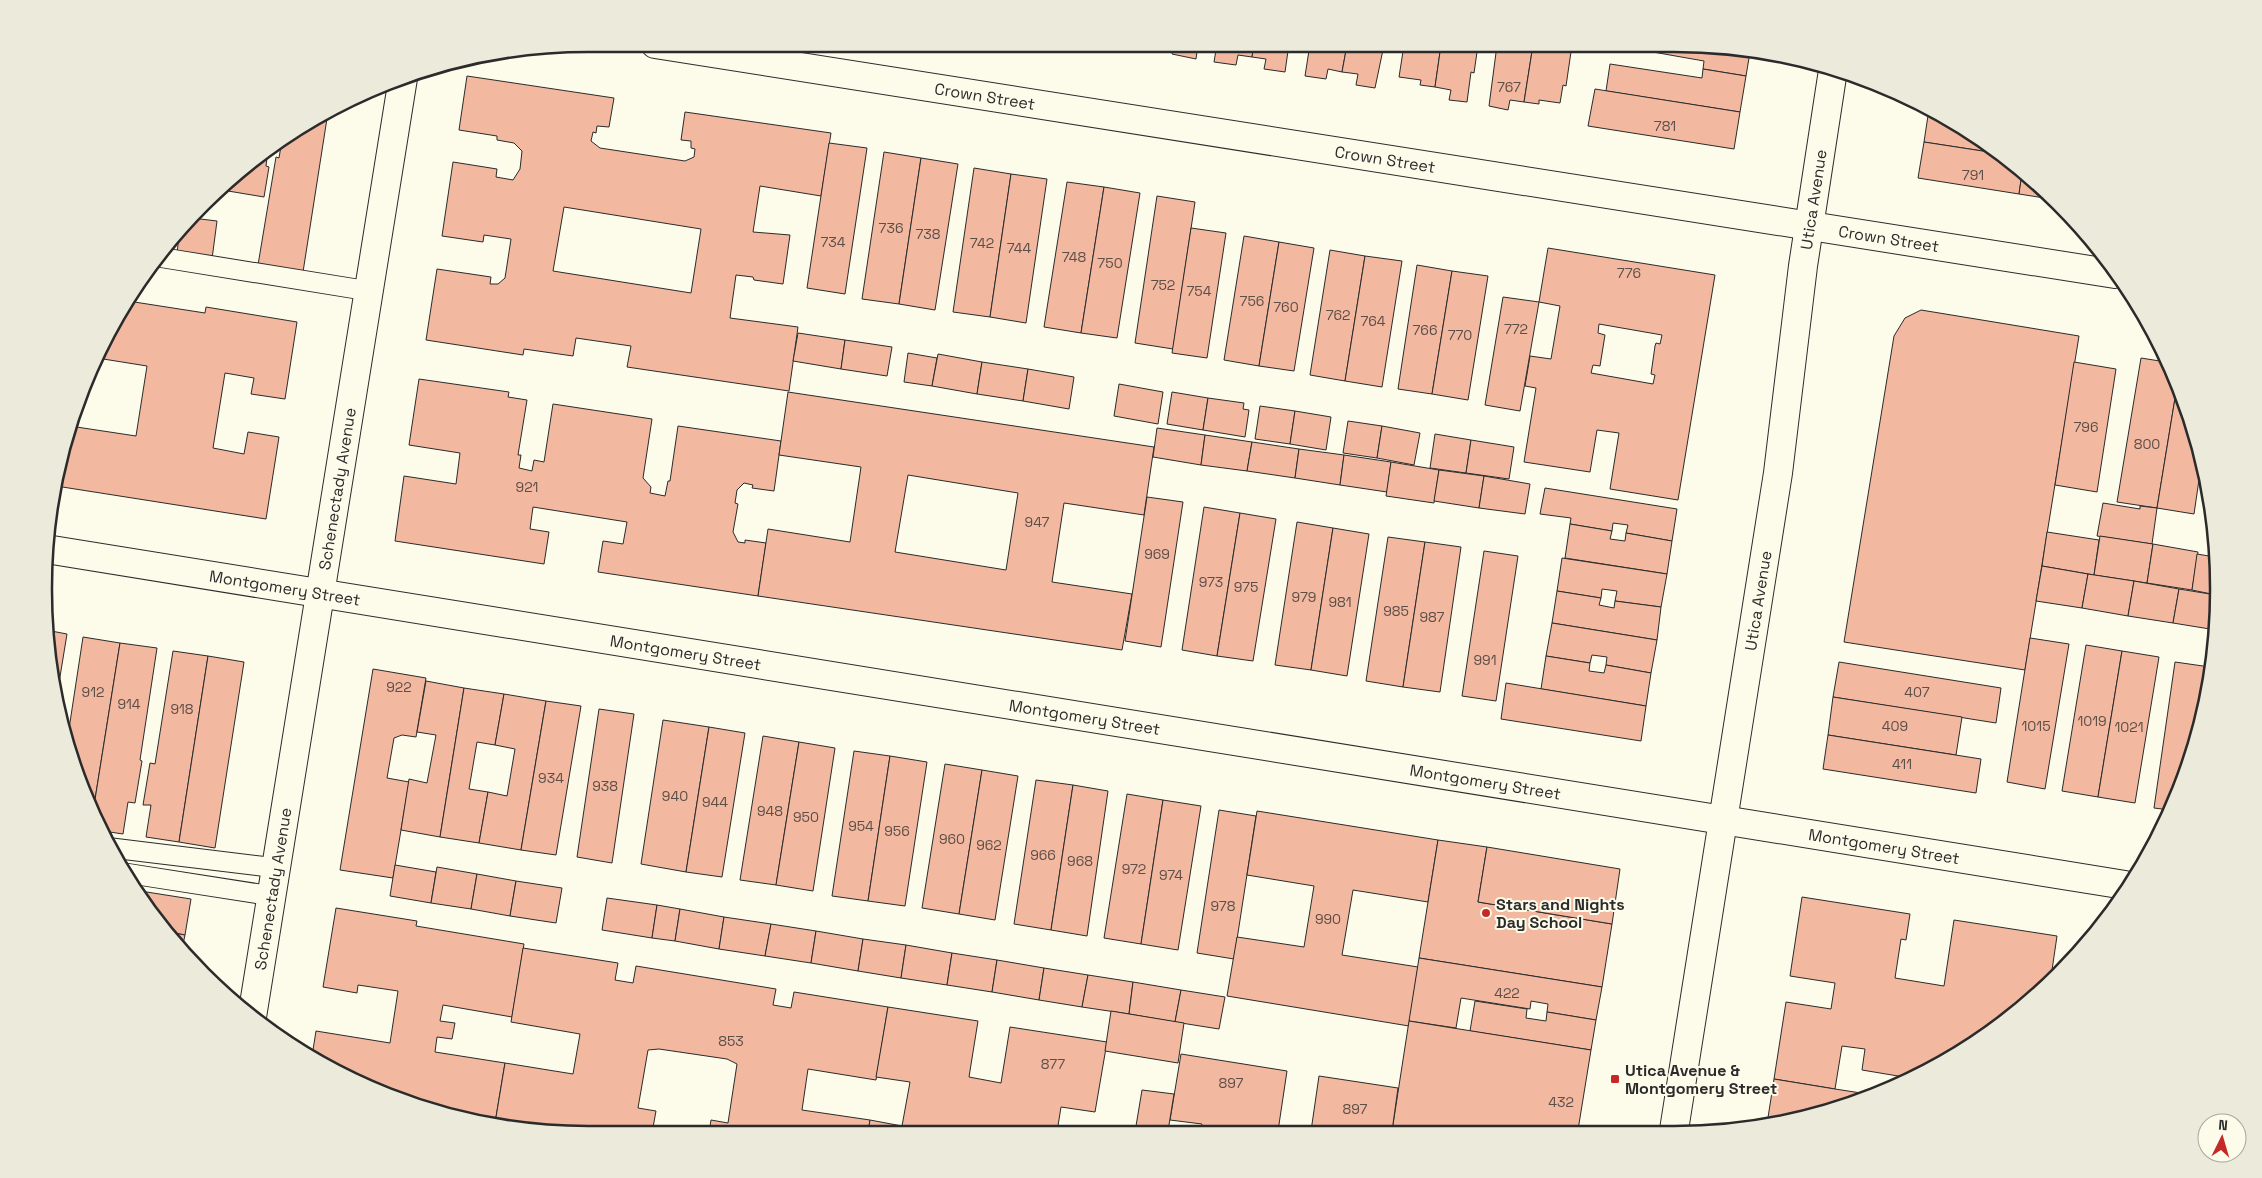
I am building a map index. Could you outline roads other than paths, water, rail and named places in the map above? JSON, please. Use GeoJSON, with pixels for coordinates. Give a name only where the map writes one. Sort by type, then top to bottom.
{"type":"FeatureCollection","features":[{"type":"Feature","properties":{"kind":"street","name":"Crown Street"},"geometry":{"type":"LineString","coordinates":[[706,52],[2106,273]]}},
{"type":"Feature","properties":{"kind":"street","name":"Utica Avenue"},"geometry":{"type":"LineString","coordinates":[[1675,1126],[1778,472],[1809,225],[1832,77]]}},
{"type":"Feature","properties":{"kind":"street","name":"Schenectady Avenue"},"geometry":{"type":"LineString","coordinates":[[254,1008],[402,87]]}},
{"type":"Feature","properties":{"kind":"street","name":"Montgomery Street"},"geometry":{"type":"LineString","coordinates":[[54,550],[1723,818],[1804,834],[2121,884]]}},
{"type":"Feature","properties":{"kind":"lane"},"geometry":{"type":"LineString","coordinates":[[165,259],[369,290]]}},
{"type":"Feature","properties":{"kind":"lane"},"geometry":{"type":"LineString","coordinates":[[120,849],[277,868]]}},
{"type":"Feature","properties":{"kind":"lane"},"geometry":{"type":"LineString","coordinates":[[135,874],[272,896]]}},
{"type":"Feature","properties":{"kind":"place","name":"Stars and Nights Day School"},"geometry":{"type":"Point","coordinates":[1486,913]}},
{"type":"Feature","properties":{"kind":"place","name":"Utica Avenue & Montgomery Street"},"geometry":{"type":"Point","coordinates":[1615,1079]}}]}
